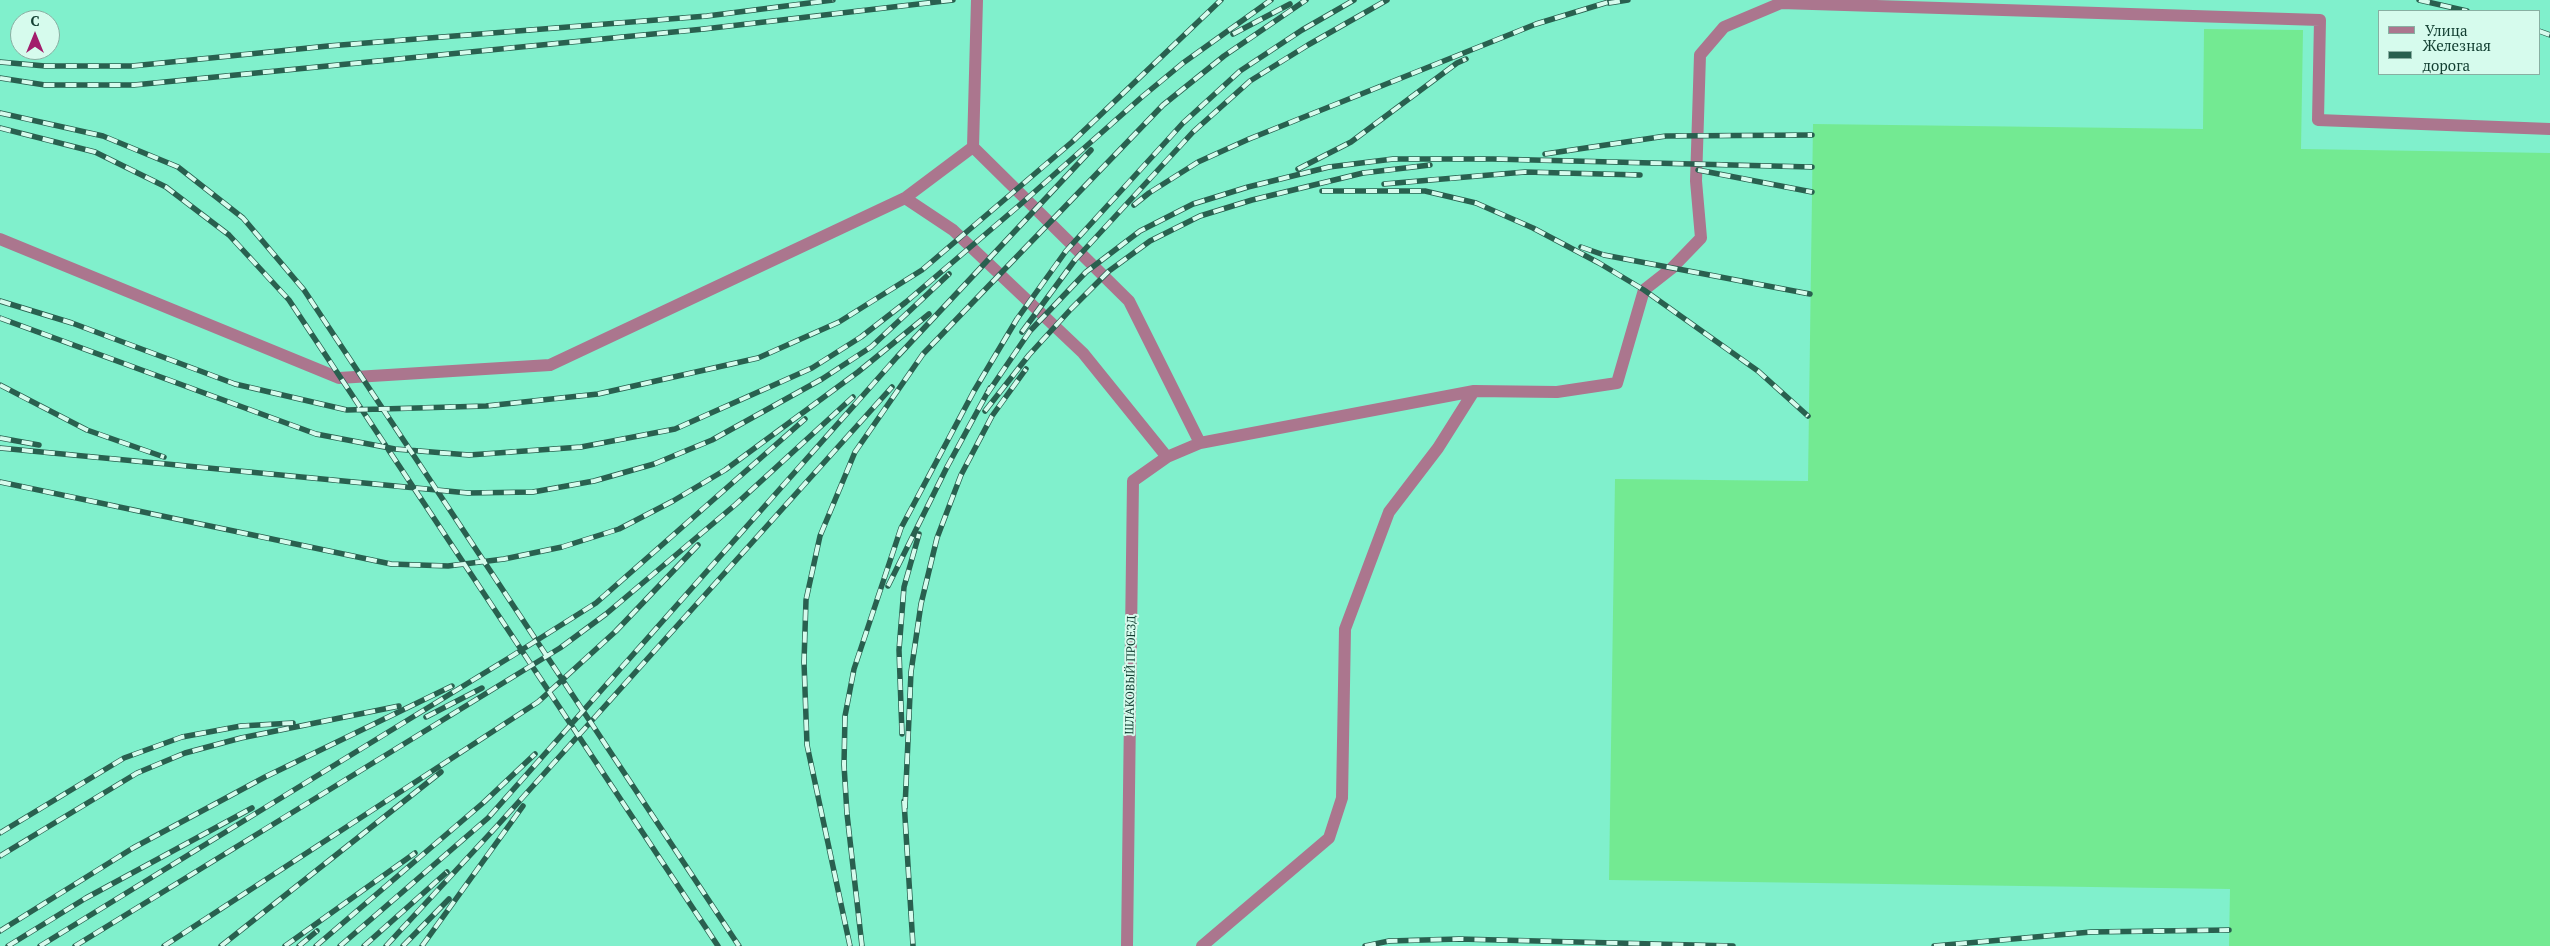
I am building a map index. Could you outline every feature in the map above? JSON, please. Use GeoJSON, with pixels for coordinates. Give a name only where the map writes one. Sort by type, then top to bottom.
{"type":"FeatureCollection","features":[{"type":"Feature","properties":{"kind":"street"},"geometry":{"type":"LineString","coordinates":[[977,0],[973,147],[1128,301],[1200,443]]}},
{"type":"Feature","properties":{"kind":"street","name":"ШЛАКОВЫЙ ПРОЕЗД"},"geometry":{"type":"LineString","coordinates":[[1127,946],[1133,480],[1167,457],[1200,443],[1474,391],[1557,392],[1617,382],[1644,290],[1672,268],[1701,238],[1696,181],[1700,55],[1724,27],[1780,3],[2320,20],[2318,120],[2550,129]]}},
{"type":"Feature","properties":{"kind":"street"},"geometry":{"type":"LineString","coordinates":[[1,243],[339,378],[550,365],[905,198],[973,147]]}},
{"type":"Feature","properties":{"kind":"street"},"geometry":{"type":"LineString","coordinates":[[905,198],[953,230],[1083,353],[1167,457]]}},
{"type":"Feature","properties":{"kind":"street"},"geometry":{"type":"LineString","coordinates":[[1202,946],[1329,838],[1342,798],[1345,629],[1388,512],[1438,448],[1474,391]]}},
{"type":"Feature","properties":{"kind":"shaded area"},"geometry":{"type":"Polygon","coordinates":[[[0,0],[2550,0],[2550,946],[0,946],[0,0]]]}},
{"type":"Feature","properties":{"kind":"building"},"geometry":{"type":"Polygon","coordinates":[[[2204,29],[2303,30],[2301,149],[2550,153],[2550,946],[2229,946],[2230,889],[1609,880],[1615,479],[1808,481],[1813,124],[2203,129],[2204,29]]]}},
{"type":"Feature","properties":{"kind":"railway"},"geometry":{"type":"LineString","coordinates":[[0,62],[45,66],[132,66],[328,46],[707,16],[833,0]]}},
{"type":"Feature","properties":{"kind":"railway"},"geometry":{"type":"LineString","coordinates":[[0,78],[45,85],[134,85],[704,29],[953,0]]}},
{"type":"Feature","properties":{"kind":"railway"},"geometry":{"type":"LineString","coordinates":[[0,301],[72,323],[235,384],[347,410],[486,406],[598,394],[758,358],[839,322],[922,270],[1072,142],[1221,0]]}},
{"type":"Feature","properties":{"kind":"railway"},"geometry":{"type":"LineString","coordinates":[[0,318],[316,434],[395,449],[469,455],[581,447],[675,429],[812,368],[861,337],[906,302],[1183,63],[1271,0]]}},
{"type":"Feature","properties":{"kind":"railway"},"geometry":{"type":"LineString","coordinates":[[850,946],[807,745],[804,662],[806,600],[820,536],[855,452],[923,354],[1163,105],[1224,56],[1306,0]]}},
{"type":"Feature","properties":{"kind":"railway"},"geometry":{"type":"LineString","coordinates":[[862,946],[847,814],[844,765],[845,716],[854,669],[901,528],[974,391],[1017,319],[1066,251],[1183,123],[1240,71],[1302,30],[1354,0]]}},
{"type":"Feature","properties":{"kind":"railway"},"geometry":{"type":"LineString","coordinates":[[1022,332],[1075,260],[1193,132],[1250,81],[1387,0]]}},
{"type":"Feature","properties":{"kind":"railway"},"geometry":{"type":"LineString","coordinates":[[1134,205],[1149,193],[1198,162],[1249,139],[1536,24],[1615,0]]}},
{"type":"Feature","properties":{"kind":"railway"},"geometry":{"type":"LineString","coordinates":[[1609,3],[1628,0]]}},
{"type":"Feature","properties":{"kind":"railway"},"geometry":{"type":"LineString","coordinates":[[2419,0],[2463,10]]}},
{"type":"Feature","properties":{"kind":"railway"},"geometry":{"type":"LineString","coordinates":[[1233,34],[1290,4]]}},
{"type":"Feature","properties":{"kind":"railway"},"geometry":{"type":"LineString","coordinates":[[2540,31],[2550,35]]}},
{"type":"Feature","properties":{"kind":"railway"},"geometry":{"type":"LineString","coordinates":[[1298,169],[1351,142],[1457,63],[1466,59]]}},
{"type":"Feature","properties":{"kind":"railway"},"geometry":{"type":"LineString","coordinates":[[0,113],[103,136],[178,167],[243,218],[304,290],[739,946]]}},
{"type":"Feature","properties":{"kind":"railway"},"geometry":{"type":"LineString","coordinates":[[0,128],[95,152],[166,187],[229,235],[289,300],[718,946]]}},
{"type":"Feature","properties":{"kind":"railway"},"geometry":{"type":"LineString","coordinates":[[1545,154],[1666,136],[1812,135]]}},
{"type":"Feature","properties":{"kind":"railway"},"geometry":{"type":"LineString","coordinates":[[340,946],[488,818],[897,357],[1091,150]]}},
{"type":"Feature","properties":{"kind":"railway"},"geometry":{"type":"LineString","coordinates":[[987,394],[1030,331],[1086,272],[1140,231],[1193,204],[1248,187],[1329,167],[1393,159],[1493,159],[1812,167]]}},
{"type":"Feature","properties":{"kind":"railway"},"geometry":{"type":"LineString","coordinates":[[985,411],[1029,355],[1071,309],[1109,271],[1150,241],[1200,216],[1252,200],[1363,173],[1430,165]]}},
{"type":"Feature","properties":{"kind":"railway"},"geometry":{"type":"LineString","coordinates":[[1698,170],[1812,192]]}},
{"type":"Feature","properties":{"kind":"railway"},"geometry":{"type":"LineString","coordinates":[[1384,184],[1525,172],[1640,175]]}},
{"type":"Feature","properties":{"kind":"railway"},"geometry":{"type":"LineString","coordinates":[[1322,191],[1425,191],[1476,203],[1533,228],[1599,263],[1644,290],[1758,371],[1808,416]]}},
{"type":"Feature","properties":{"kind":"railway"},"geometry":{"type":"LineString","coordinates":[[1581,247],[1604,255],[1810,294]]}},
{"type":"Feature","properties":{"kind":"railway"},"geometry":{"type":"LineString","coordinates":[[0,448],[468,493],[533,492],[594,481],[654,464],[712,440],[822,379],[871,347],[949,274]]}},
{"type":"Feature","properties":{"kind":"railway"},"geometry":{"type":"LineString","coordinates":[[0,482],[391,564],[448,566],[504,559],[562,547],[619,529],[673,501],[725,470],[858,372],[929,314]]}},
{"type":"Feature","properties":{"kind":"railway"},"geometry":{"type":"LineString","coordinates":[[905,808],[911,672],[921,604],[937,538],[961,475],[992,416],[1026,369]]}},
{"type":"Feature","properties":{"kind":"railway"},"geometry":{"type":"LineString","coordinates":[[0,385],[87,430],[164,457]]}},
{"type":"Feature","properties":{"kind":"railway"},"geometry":{"type":"LineString","coordinates":[[386,946],[497,826],[892,387]]}},
{"type":"Feature","properties":{"kind":"railway"},"geometry":{"type":"LineString","coordinates":[[888,586],[947,467],[990,388]]}},
{"type":"Feature","properties":{"kind":"railway"},"geometry":{"type":"LineString","coordinates":[[75,946],[560,648],[606,614],[735,505],[853,397]]}},
{"type":"Feature","properties":{"kind":"railway"},"geometry":{"type":"LineString","coordinates":[[40,946],[596,603],[805,419]]}},
{"type":"Feature","properties":{"kind":"railway"},"geometry":{"type":"LineString","coordinates":[[0,438],[39,445]]}},
{"type":"Feature","properties":{"kind":"railway"},"geometry":{"type":"LineString","coordinates":[[902,734],[899,650],[904,587],[919,534]]}},
{"type":"Feature","properties":{"kind":"railway"},"geometry":{"type":"LineString","coordinates":[[164,946],[538,702],[616,631],[698,545]]}},
{"type":"Feature","properties":{"kind":"railway"},"geometry":{"type":"LineString","coordinates":[[0,931],[133,848],[265,777],[452,686]]}},
{"type":"Feature","properties":{"kind":"railway"},"geometry":{"type":"LineString","coordinates":[[426,717],[482,688]]}},
{"type":"Feature","properties":{"kind":"railway"},"geometry":{"type":"LineString","coordinates":[[0,856],[137,773],[185,753],[241,738],[399,706]]}},
{"type":"Feature","properties":{"kind":"railway"},"geometry":{"type":"LineString","coordinates":[[0,833],[124,758],[182,737],[241,726],[293,723]]}},
{"type":"Feature","properties":{"kind":"railway"},"geometry":{"type":"LineString","coordinates":[[316,946],[483,803],[535,754]]}},
{"type":"Feature","properties":{"kind":"railway"},"geometry":{"type":"LineString","coordinates":[[221,946],[441,772]]}},
{"type":"Feature","properties":{"kind":"railway"},"geometry":{"type":"LineString","coordinates":[[904,801],[913,946]]}},
{"type":"Feature","properties":{"kind":"railway"},"geometry":{"type":"LineString","coordinates":[[422,946],[523,806]]}},
{"type":"Feature","properties":{"kind":"railway"},"geometry":{"type":"LineString","coordinates":[[8,946],[86,898],[252,808]]}},
{"type":"Feature","properties":{"kind":"railway"},"geometry":{"type":"LineString","coordinates":[[285,946],[415,853]]}},
{"type":"Feature","properties":{"kind":"railway"},"geometry":{"type":"LineString","coordinates":[[364,946],[447,872]]}},
{"type":"Feature","properties":{"kind":"railway"},"geometry":{"type":"LineString","coordinates":[[403,946],[449,899]]}},
{"type":"Feature","properties":{"kind":"railway"},"geometry":{"type":"LineString","coordinates":[[1934,946],[2091,932],[2229,930]]}},
{"type":"Feature","properties":{"kind":"railway"},"geometry":{"type":"LineString","coordinates":[[299,946],[317,931]]}},
{"type":"Feature","properties":{"kind":"railway"},"geometry":{"type":"LineString","coordinates":[[1365,946],[1389,941],[1459,939],[1733,946]]}}]}
